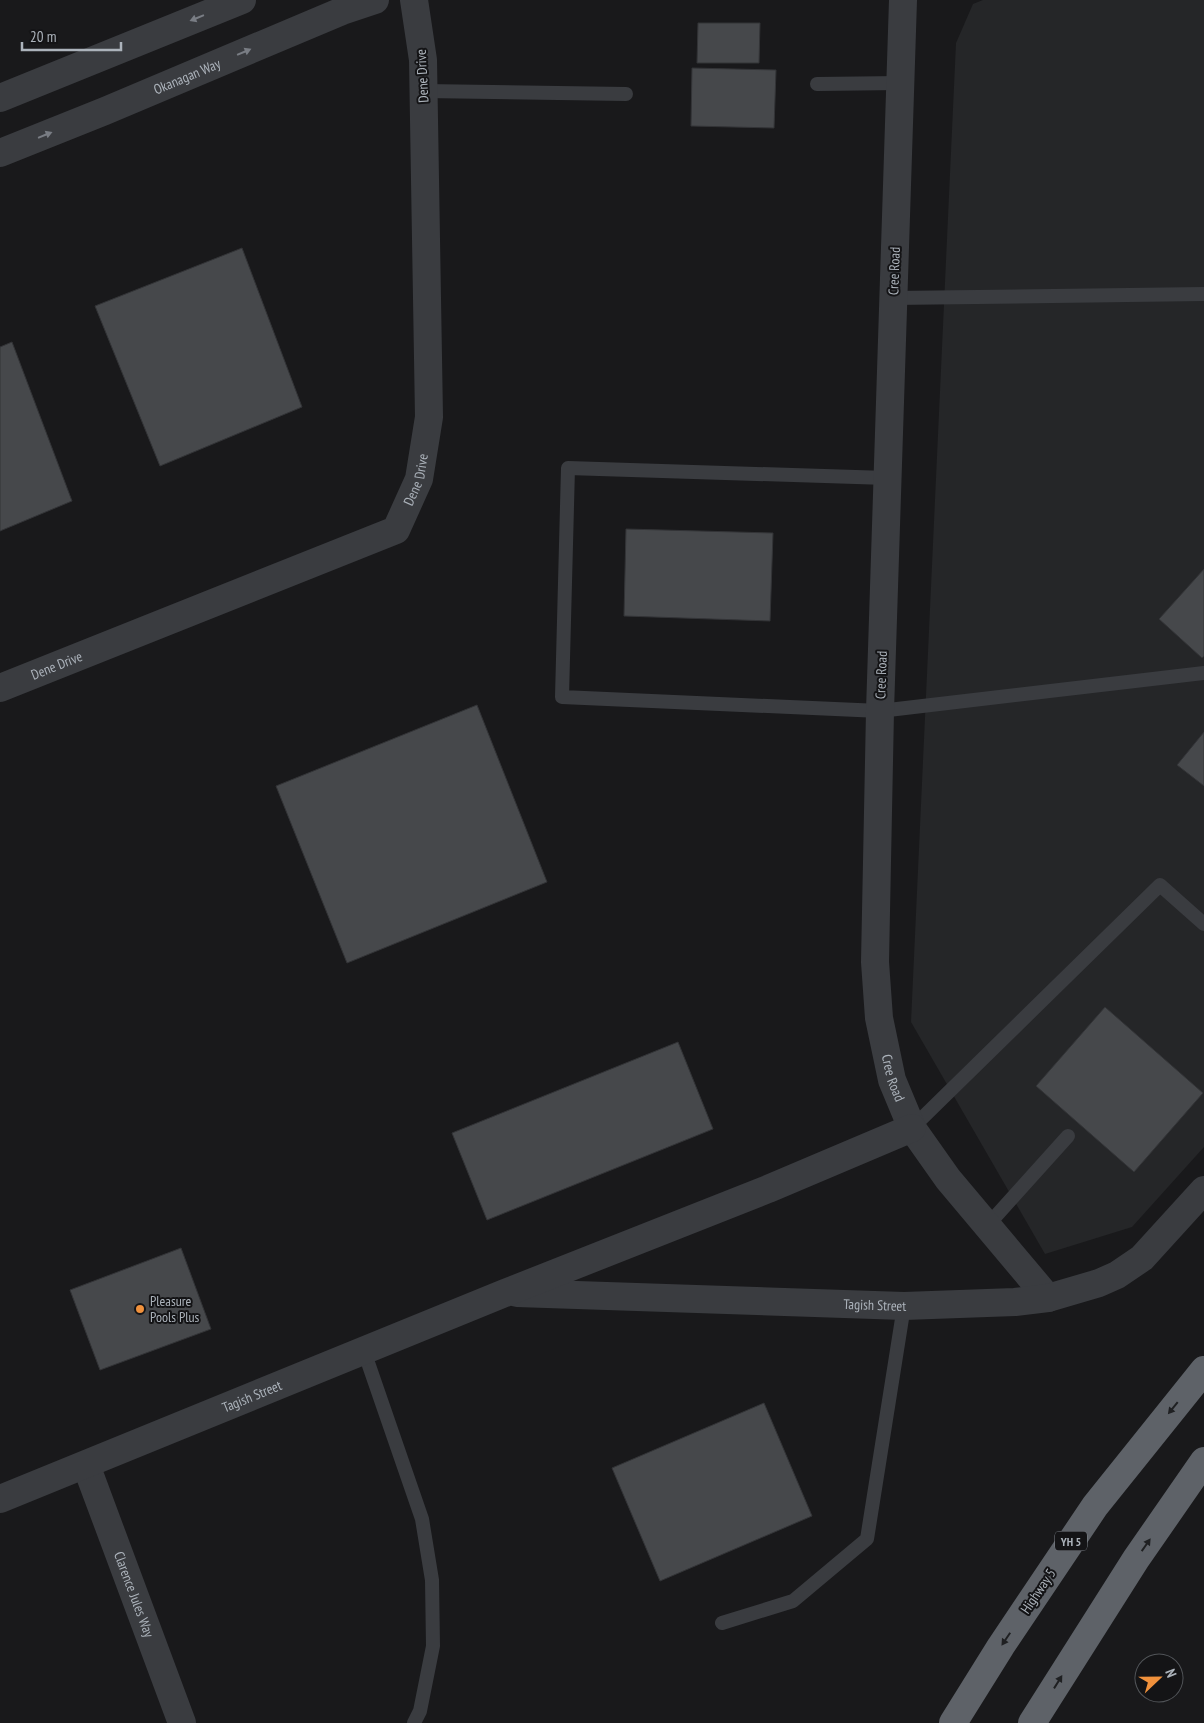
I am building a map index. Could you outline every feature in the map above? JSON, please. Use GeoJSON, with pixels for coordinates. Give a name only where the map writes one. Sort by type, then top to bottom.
{"type":"FeatureCollection","features":[{"type":"Feature","properties":{"kind":"highway","name":"Highway 5"},"geometry":{"type":"LineString","coordinates":[[953,1723],[1001,1646],[1095,1506],[1204,1370]]}},
{"type":"Feature","properties":{"kind":"highway"},"geometry":{"type":"LineString","coordinates":[[1032,1723],[1136,1559],[1204,1461]]}},
{"type":"Feature","properties":{"kind":"street"},"geometry":{"type":"LineString","coordinates":[[0,98],[242,0]]}},
{"type":"Feature","properties":{"kind":"street","name":"Okanagan Way"},"geometry":{"type":"LineString","coordinates":[[0,153],[342,11],[375,0]]}},
{"type":"Feature","properties":{"kind":"street","name":"Dene Drive"},"geometry":{"type":"LineString","coordinates":[[0,688],[396,530],[419,479],[428,417],[423,60],[414,0]]}},
{"type":"Feature","properties":{"kind":"street","name":"Cree Road"},"geometry":{"type":"LineString","coordinates":[[902,0],[880,711],[875,962],[879,1018],[892,1080],[912,1128],[948,1179],[1048,1298]]}},
{"type":"Feature","properties":{"kind":"street","name":"Tagish Street"},"geometry":{"type":"LineString","coordinates":[[0,1499],[505,1293],[768,1189],[912,1128]]}},
{"type":"Feature","properties":{"kind":"street","name":"Tagish Street"},"geometry":{"type":"LineString","coordinates":[[505,1293],[904,1306],[1015,1302],[1048,1298],[1099,1283],[1117,1275],[1142,1258],[1204,1190]]}},
{"type":"Feature","properties":{"kind":"street","name":"Clarence Jules Way"},"geometry":{"type":"LineString","coordinates":[[86,1465],[182,1723]]}},
{"type":"Feature","properties":{"kind":"lane"},"geometry":{"type":"LineString","coordinates":[[818,84],[900,83]]}},
{"type":"Feature","properties":{"kind":"lane"},"geometry":{"type":"LineString","coordinates":[[424,91],[626,94]]}},
{"type":"Feature","properties":{"kind":"lane"},"geometry":{"type":"LineString","coordinates":[[893,298],[1204,294]]}},
{"type":"Feature","properties":{"kind":"lane"},"geometry":{"type":"LineString","coordinates":[[888,478],[568,468],[562,697],[880,711],[1204,673]]}},
{"type":"Feature","properties":{"kind":"lane"},"geometry":{"type":"LineString","coordinates":[[912,1128],[1160,885],[1204,924]]}},
{"type":"Feature","properties":{"kind":"lane"},"geometry":{"type":"LineString","coordinates":[[987,1226],[1068,1136]]}},
{"type":"Feature","properties":{"kind":"lane"},"geometry":{"type":"LineString","coordinates":[[722,1623],[794,1601],[867,1539],[904,1306]]}},
{"type":"Feature","properties":{"kind":"lane"},"geometry":{"type":"LineString","coordinates":[[364,1351],[422,1518],[432,1580],[433,1646],[420,1711],[414,1723]]}},
{"type":"Feature","properties":{"kind":"shaded area"},"geometry":{"type":"Polygon","coordinates":[[[983,0],[1204,0],[1204,1147],[1132,1227],[1045,1254],[911,1022],[956,43],[973,4],[983,0]]]}},
{"type":"Feature","properties":{"kind":"building"},"geometry":{"type":"Polygon","coordinates":[[[698,23],[760,23],[759,63],[697,63],[698,23]]]}},
{"type":"Feature","properties":{"kind":"building"},"geometry":{"type":"Polygon","coordinates":[[[692,68],[776,70],[774,128],[691,126],[692,68]]]}},
{"type":"Feature","properties":{"kind":"building"},"geometry":{"type":"Polygon","coordinates":[[[242,248],[302,407],[160,466],[95,306],[242,248]]]}},
{"type":"Feature","properties":{"kind":"building"},"geometry":{"type":"Polygon","coordinates":[[[12,342],[72,501],[0,531],[0,347],[12,342]]]}},
{"type":"Feature","properties":{"kind":"building"},"geometry":{"type":"Polygon","coordinates":[[[626,529],[773,533],[770,621],[624,616],[626,529]]]}},
{"type":"Feature","properties":{"kind":"building"},"geometry":{"type":"Polygon","coordinates":[[[1204,569],[1204,656],[1202,658],[1159,619],[1204,569]]]}},
{"type":"Feature","properties":{"kind":"building"},"geometry":{"type":"Polygon","coordinates":[[[477,705],[547,882],[347,963],[276,786],[477,705]]]}},
{"type":"Feature","properties":{"kind":"building"},"geometry":{"type":"Polygon","coordinates":[[[1204,732],[1204,786],[1177,765],[1204,732]]]}},
{"type":"Feature","properties":{"kind":"building"},"geometry":{"type":"Polygon","coordinates":[[[1105,1007],[1203,1093],[1134,1172],[1036,1086],[1105,1007]]]}},
{"type":"Feature","properties":{"kind":"building"},"geometry":{"type":"Polygon","coordinates":[[[678,1042],[713,1129],[487,1220],[452,1133],[678,1042]]]}},
{"type":"Feature","properties":{"kind":"building","name":"Pleasure Pools Plus"},"geometry":{"type":"Polygon","coordinates":[[[181,1248],[211,1329],[100,1370],[70,1290],[181,1248]]]}},
{"type":"Feature","properties":{"kind":"building"},"geometry":{"type":"Polygon","coordinates":[[[764,1403],[812,1516],[660,1581],[612,1468],[764,1403]]]}},
{"type":"Feature","properties":{"kind":"place","name":"Pleasure Pools Plus"},"geometry":{"type":"Point","coordinates":[140,1309]}}]}
